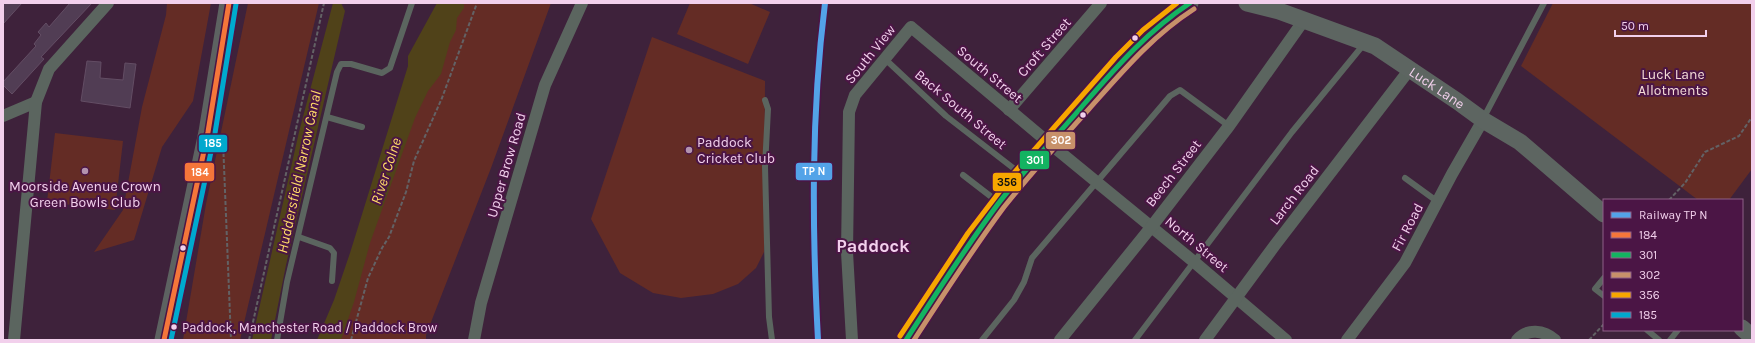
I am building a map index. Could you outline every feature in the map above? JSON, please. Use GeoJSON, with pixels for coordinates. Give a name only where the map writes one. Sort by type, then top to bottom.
{"type":"FeatureCollection","features":[{"type":"Feature","properties":{"kind":"main road"},"geometry":{"type":"LineString","coordinates":[[164,340],[208,132],[229,3]]}},
{"type":"Feature","properties":{"kind":"street"},"geometry":{"type":"LineString","coordinates":[[14,340],[36,102],[49,69],[108,3]]}},
{"type":"Feature","properties":{"kind":"street","name":"Upper Brow Road"},"geometry":{"type":"LineString","coordinates":[[474,340],[481,303],[545,85],[582,3]]}},
{"type":"Feature","properties":{"kind":"street","name":"Croft Street"},"geometry":{"type":"LineString","coordinates":[[1009,110],[1101,3]]}},
{"type":"Feature","properties":{"kind":"street"},"geometry":{"type":"LineString","coordinates":[[1166,20],[1168,3]]}},
{"type":"Feature","properties":{"kind":"street"},"geometry":{"type":"LineString","coordinates":[[1184,3],[1190,3]]}},
{"type":"Feature","properties":{"kind":"street"},"geometry":{"type":"LineString","coordinates":[[906,340],[968,245],[999,203],[1049,143],[1121,62],[1166,20],[1190,3]]}},
{"type":"Feature","properties":{"kind":"street","name":"Luck Lane"},"geometry":{"type":"LineString","coordinates":[[1247,3],[1281,7],[1304,20],[1375,46],[1483,120],[1520,142],[1603,213]]}},
{"type":"Feature","properties":{"kind":"street","name":"Beech Street"},"geometry":{"type":"LineString","coordinates":[[1060,340],[1152,226],[1229,126],[1304,20]]}},
{"type":"Feature","properties":{"kind":"street","name":"South Street"},"geometry":{"type":"LineString","coordinates":[[911,27],[1049,143]]}},
{"type":"Feature","properties":{"kind":"street","name":"South View"},"geometry":{"type":"LineString","coordinates":[[852,340],[847,252],[849,112],[855,95],[911,27]]}},
{"type":"Feature","properties":{"kind":"street","name":"Larch Road"},"geometry":{"type":"LineString","coordinates":[[1205,340],[1236,297],[1410,69]]}},
{"type":"Feature","properties":{"kind":"street"},"geometry":{"type":"LineString","coordinates":[[3,116],[36,102]]}},
{"type":"Feature","properties":{"kind":"street","name":"Fir Road"},"geometry":{"type":"LineString","coordinates":[[1347,340],[1405,264],[1483,120]]}},
{"type":"Feature","properties":{"kind":"street","name":"North Street"},"geometry":{"type":"LineString","coordinates":[[1049,143],[1152,226],[1286,340]]}},
{"type":"Feature","properties":{"kind":"street"},"geometry":{"type":"LineString","coordinates":[[1743,329],[1752,337]]}},
{"type":"Feature","properties":{"kind":"street"},"geometry":{"type":"LineString","coordinates":[[1516,340],[1521,335],[1536,330],[1551,336],[1555,340]]}},
{"type":"Feature","properties":{"kind":"lane"},"geometry":{"type":"LineString","coordinates":[[277,340],[287,282],[299,237],[337,72],[342,64],[351,64],[382,73],[390,68],[412,3]]}},
{"type":"Feature","properties":{"kind":"lane"},"geometry":{"type":"LineString","coordinates":[[1483,120],[1544,3]]}},
{"type":"Feature","properties":{"kind":"lane"},"geometry":{"type":"LineString","coordinates":[[1134,340],[1292,132],[1365,43]]}},
{"type":"Feature","properties":{"kind":"lane","name":"Back South Street"},"geometry":{"type":"LineString","coordinates":[[885,59],[946,116],[1023,175]]}},
{"type":"Feature","properties":{"kind":"lane"},"geometry":{"type":"LineString","coordinates":[[982,340],[1014,300],[1024,282],[1032,258],[1170,96],[1180,90],[1229,126]]}},
{"type":"Feature","properties":{"kind":"lane"},"geometry":{"type":"LineString","coordinates":[[765,100],[768,109],[765,167],[769,316],[772,340]]}},
{"type":"Feature","properties":{"kind":"lane"},"geometry":{"type":"LineString","coordinates":[[327,117],[362,127]]}},
{"type":"Feature","properties":{"kind":"lane"},"geometry":{"type":"LineString","coordinates":[[963,175],[999,203]]}},
{"type":"Feature","properties":{"kind":"lane"},"geometry":{"type":"LineString","coordinates":[[1405,178],[1438,202]]}},
{"type":"Feature","properties":{"kind":"lane"},"geometry":{"type":"LineString","coordinates":[[299,237],[330,248],[334,253],[332,282]]}},
{"type":"Feature","properties":{"kind":"lane"},"geometry":{"type":"LineString","coordinates":[[1603,279],[1596,289],[1603,295]]}},
{"type":"Feature","properties":{"kind":"lane"},"geometry":{"type":"LineString","coordinates":[[1648,331],[1659,340]]}},
{"type":"Feature","properties":{"kind":"lane"},"geometry":{"type":"LineString","coordinates":[[1670,340],[1677,331]]}},
{"type":"Feature","properties":{"kind":"path"},"geometry":{"type":"LineString","coordinates":[[249,340],[324,3]]}},
{"type":"Feature","properties":{"kind":"path"},"geometry":{"type":"LineString","coordinates":[[351,340],[368,278],[382,248],[389,237],[406,192],[414,161],[442,98],[477,3]]}},
{"type":"Feature","properties":{"kind":"path"},"geometry":{"type":"LineString","coordinates":[[1670,199],[1684,183],[1705,152],[1739,136],[1752,117]]}},
{"type":"Feature","properties":{"kind":"path"},"geometry":{"type":"LineString","coordinates":[[208,132],[222,134],[231,340]]}},
{"type":"Feature","properties":{"kind":"path"},"geometry":{"type":"LineString","coordinates":[[1589,340],[1603,325]]}},
{"type":"Feature","properties":{"kind":"green space"},"geometry":{"type":"Polygon","coordinates":[[[167,3],[211,3],[193,101],[162,147],[134,240],[94,252],[123,210],[142,107],[166,15],[167,3]]]}},
{"type":"Feature","properties":{"kind":"green space"},"geometry":{"type":"Polygon","coordinates":[[[248,3],[319,3],[240,340],[183,340],[206,204],[248,3]]]}},
{"type":"Feature","properties":{"kind":"green space"},"geometry":{"type":"Polygon","coordinates":[[[446,3],[551,3],[491,168],[426,335],[426,340],[331,340],[446,3]]]}},
{"type":"Feature","properties":{"kind":"green space"},"geometry":{"type":"Polygon","coordinates":[[[690,3],[749,3],[770,12],[748,64],[677,34],[690,3]]]}},
{"type":"Feature","properties":{"kind":"green space","name":"Luck Lane Allotments"},"geometry":{"type":"Polygon","coordinates":[[[1553,3],[1752,3],[1752,169],[1730,199],[1697,199],[1521,66],[1553,3]]]}},
{"type":"Feature","properties":{"kind":"green space","name":"Paddock Cricket Club"},"geometry":{"type":"Polygon","coordinates":[[[652,37],[765,81],[764,252],[756,268],[738,284],[713,294],[681,298],[653,293],[620,273],[591,219],[652,37]]]}},
{"type":"Feature","properties":{"kind":"green space","name":"Moorside Avenue Crown Green Bowls Club"},"geometry":{"type":"Polygon","coordinates":[[[55,133],[123,141],[115,210],[47,202],[55,133]]]}},
{"type":"Feature","properties":{"kind":"water","name":"Huddersfield Narrow Canal"},"geometry":{"type":"Polygon","coordinates":[[[333,3],[341,3],[345,11],[286,265],[271,340],[252,340],[299,132],[333,3]]]}},
{"type":"Feature","properties":{"kind":"water","name":"River Colne"},"geometry":{"type":"Polygon","coordinates":[[[437,3],[464,3],[464,8],[457,18],[456,30],[450,42],[441,74],[428,91],[415,118],[370,243],[354,302],[341,340],[317,340],[334,300],[350,253],[408,66],[408,56],[437,3]]]}},
{"type":"Feature","properties":{"kind":"building"},"geometry":{"type":"Polygon","coordinates":[[[3,3],[22,3],[3,24],[3,3]]]}},
{"type":"Feature","properties":{"kind":"building"},"geometry":{"type":"Polygon","coordinates":[[[70,3],[92,3],[41,57],[44,59],[12,94],[3,85],[3,82],[36,46],[34,44],[41,35],[38,32],[46,23],[49,27],[70,3]]]}},
{"type":"Feature","properties":{"kind":"building"},"geometry":{"type":"Polygon","coordinates":[[[87,61],[101,62],[100,78],[123,80],[125,63],[136,64],[130,108],[81,101],[87,61]]]}},
{"type":"Feature","properties":{"kind":"transit line","name":"184"},"geometry":{"type":"LineString","coordinates":[[164,340],[208,132],[229,3]]}},
{"type":"Feature","properties":{"kind":"transit line"},"geometry":{"type":"LineString","coordinates":[[818,340],[814,171],[817,87],[825,3]]}},
{"type":"Feature","properties":{"kind":"transit line","name":"356"},"geometry":{"type":"LineString","coordinates":[[900,336],[968,233],[1013,174],[1116,57],[1143,30],[1177,3]]}},
{"type":"Feature","properties":{"kind":"transit line","name":"301"},"geometry":{"type":"LineString","coordinates":[[906,340],[974,237],[1019,178],[1134,49],[1161,25],[1190,3]]}},
{"type":"Feature","properties":{"kind":"transit line","name":"185"},"geometry":{"type":"LineString","coordinates":[[171,340],[215,133],[236,4]]}},
{"type":"Feature","properties":{"kind":"transit line","name":"302"},"geometry":{"type":"LineString","coordinates":[[914,340],[947,289],[1004,207],[1056,145],[1138,55],[1165,31],[1194,9]]}},
{"type":"Feature","properties":{"kind":"place","name":"Paddock Cricket Club"},"geometry":{"type":"Point","coordinates":[689,150]}},
{"type":"Feature","properties":{"kind":"place","name":"Moorside Avenue Crown Green Bowls Club"},"geometry":{"type":"Point","coordinates":[85,171]}},
{"type":"Feature","properties":{"kind":"place","name":"Paddock, Manchester Road / Paddock Brow"},"geometry":{"type":"Point","coordinates":[174,327]}},
{"type":"Feature","properties":{"kind":"district","name":"Paddock"},"geometry":{"type":"Point","coordinates":[873,246]}}]}
